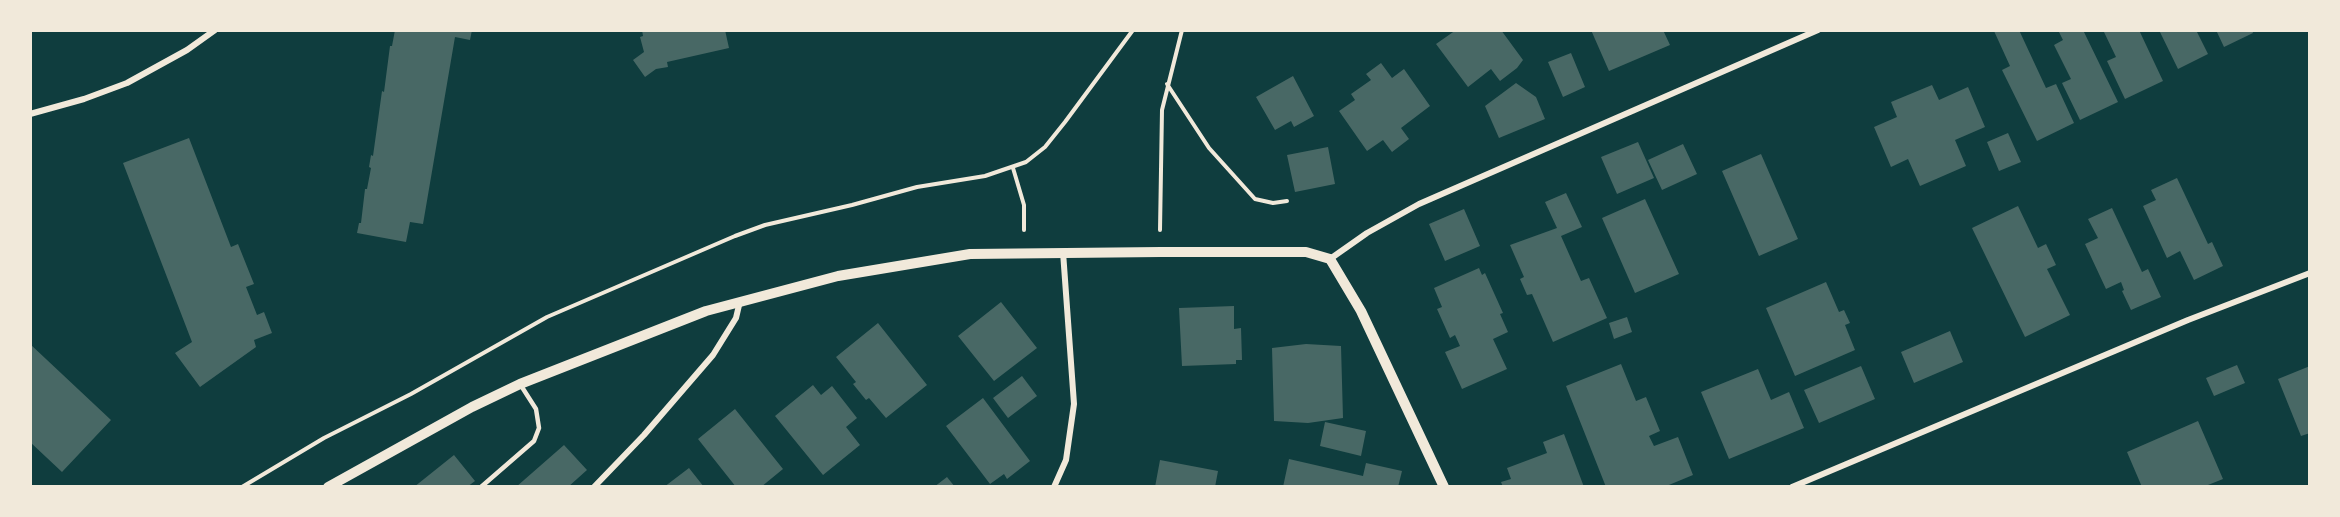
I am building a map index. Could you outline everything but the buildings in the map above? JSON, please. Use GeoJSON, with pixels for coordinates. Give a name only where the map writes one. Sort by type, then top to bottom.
{"type":"FeatureCollection","features":[{"type":"Feature","properties":{"kind":"street"},"geometry":{"type":"LineString","coordinates":[[30,114],[84,99],[127,83],[187,50],[215,30]]}},
{"type":"Feature","properties":{"kind":"street"},"geometry":{"type":"LineString","coordinates":[[1330,259],[1367,232],[1419,204],[1818,30]]}},
{"type":"Feature","properties":{"kind":"street"},"geometry":{"type":"LineString","coordinates":[[328,487],[472,407],[520,384],[646,332],[740,301],[838,276],[970,255],[1024,252],[1306,252],[1330,259],[1361,311],[1444,487]]}},
{"type":"Feature","properties":{"kind":"street"},"geometry":{"type":"LineString","coordinates":[[1054,487],[1066,460],[1072,435],[1074,404],[1063,252]]}},
{"type":"Feature","properties":{"kind":"street"},"geometry":{"type":"LineString","coordinates":[[1792,487],[2188,320],[2310,273]]}},
{"type":"Feature","properties":{"kind":"street"},"geometry":{"type":"LineString","coordinates":[[594,487],[644,435],[713,355],[736,318],[740,301]]}},
{"type":"Feature","properties":{"kind":"lane"},"geometry":{"type":"LineString","coordinates":[[481,487],[534,441],[539,428],[536,409],[520,384]]}},
{"type":"Feature","properties":{"kind":"path"},"geometry":{"type":"LineString","coordinates":[[242,487],[324,438],[411,394],[547,317],[735,236],[765,225],[852,206],[916,187],[985,176],[1013,168],[1034,157],[1046,147],[1133,30]]}},
{"type":"Feature","properties":{"kind":"path"},"geometry":{"type":"LineString","coordinates":[[1161,252],[1160,139],[1167,84],[1182,30]]}},
{"type":"Feature","properties":{"kind":"path"},"geometry":{"type":"LineString","coordinates":[[1167,84],[1209,148],[1255,199],[1273,203],[1287,201]]}},
{"type":"Feature","properties":{"kind":"path"},"geometry":{"type":"LineString","coordinates":[[1013,168],[1024,206],[1024,252]]}}]}
